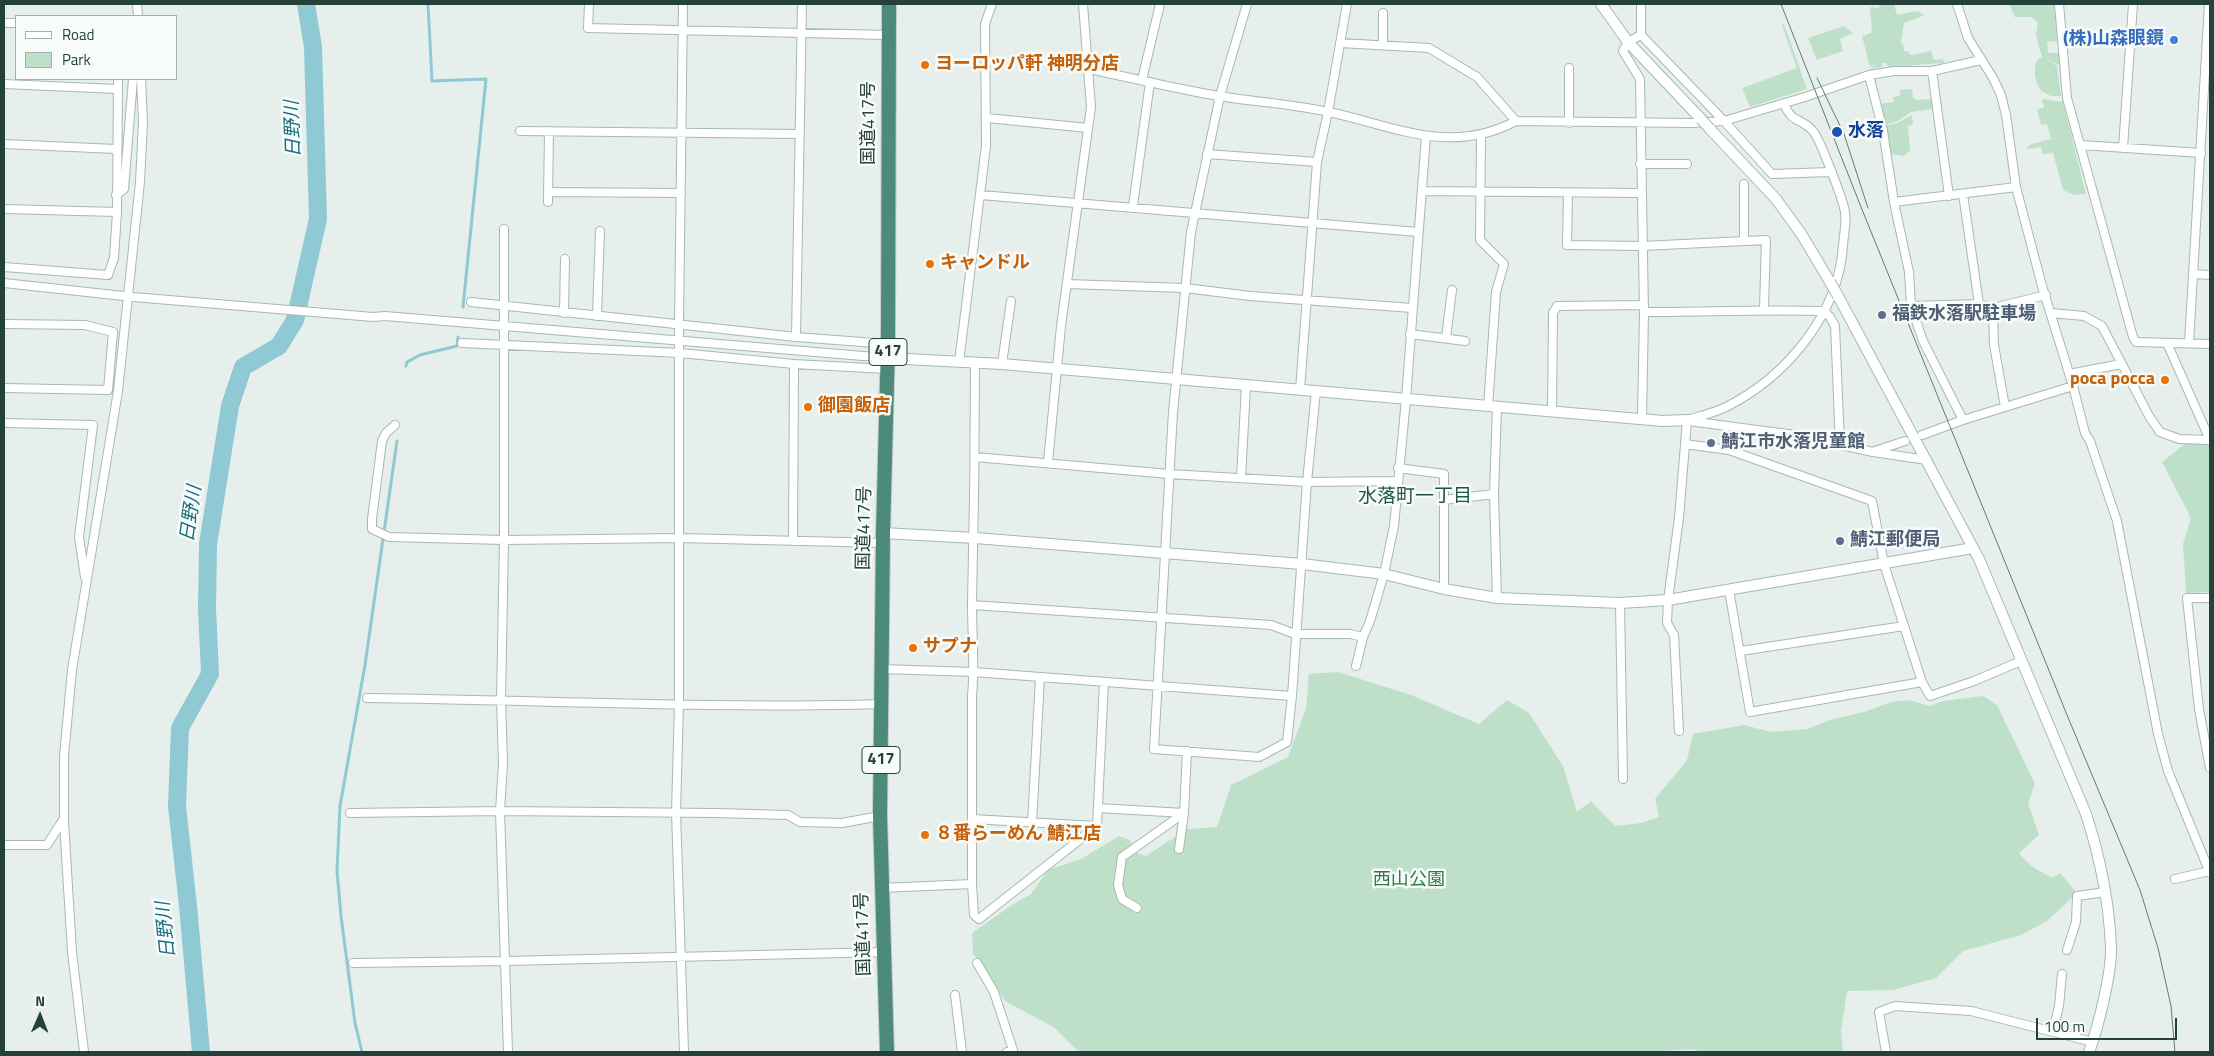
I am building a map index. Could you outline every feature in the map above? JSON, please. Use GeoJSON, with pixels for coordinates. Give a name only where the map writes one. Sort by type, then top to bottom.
{"type":"FeatureCollection","features":[{"type":"Feature","properties":{"kind":"highway","name":"国道417号"},"geometry":{"type":"LineString","coordinates":[[887,1052],[880,816],[887,357],[889,4]]}},
{"type":"Feature","properties":{"kind":"street"},"geometry":{"type":"LineString","coordinates":[[589,4],[588,28],[889,34]]}},
{"type":"Feature","properties":{"kind":"street"},"geometry":{"type":"LineString","coordinates":[[683,4],[679,324],[680,704],[676,812],[684,1052]]}},
{"type":"Feature","properties":{"kind":"street"},"geometry":{"type":"LineString","coordinates":[[796,337],[802,4]]}},
{"type":"Feature","properties":{"kind":"street"},"geometry":{"type":"LineString","coordinates":[[959,362],[981,194],[987,118],[985,24],[992,4]]}},
{"type":"Feature","properties":{"kind":"street"},"geometry":{"type":"LineString","coordinates":[[1048,462],[1067,284],[1091,107],[1084,4]]}},
{"type":"Feature","properties":{"kind":"street"},"geometry":{"type":"LineString","coordinates":[[1133,206],[1146,81],[1160,4]]}},
{"type":"Feature","properties":{"kind":"street"},"geometry":{"type":"LineString","coordinates":[[1247,4],[1220,96],[1191,232],[1176,379],[1169,474],[1159,686],[1154,749],[1259,757],[1287,742],[1316,391]]}},
{"type":"Feature","properties":{"kind":"street"},"geometry":{"type":"LineString","coordinates":[[1300,390],[1317,162],[1347,4]]}},
{"type":"Feature","properties":{"kind":"street"},"geometry":{"type":"LineString","coordinates":[[1601,4],[1628,42],[1776,199],[1802,235],[1830,282],[1973,548],[2086,814],[2097,848],[2106,892],[2111,948],[2104,996],[2091,1047],[2052,1031],[1971,1011],[1895,1006],[1879,1012],[1886,1052]]}},
{"type":"Feature","properties":{"kind":"street"},"geometry":{"type":"LineString","coordinates":[[1641,4],[1641,34],[1772,174],[1830,172]]}},
{"type":"Feature","properties":{"kind":"street"},"geometry":{"type":"LineString","coordinates":[[1957,4],[1968,38],[1998,88],[2008,114],[2016,187],[2085,433],[2090,441],[2117,521],[2158,734],[2168,771],[2210,872],[2175,879]]}},
{"type":"Feature","properties":{"kind":"street"},"geometry":{"type":"LineString","coordinates":[[2059,4],[2064,99],[2080,145],[2133,337],[2136,342],[2210,344]]}},
{"type":"Feature","properties":{"kind":"street"},"geometry":{"type":"LineString","coordinates":[[2123,148],[2132,4]]}},
{"type":"Feature","properties":{"kind":"street"},"geometry":{"type":"LineString","coordinates":[[2189,343],[2201,154],[2207,124],[2210,4]]}},
{"type":"Feature","properties":{"kind":"street"},"geometry":{"type":"LineString","coordinates":[[1383,12],[1383,45]]}},
{"type":"Feature","properties":{"kind":"street"},"geometry":{"type":"LineString","coordinates":[[1641,34],[1628,42],[1623,51],[1640,79],[1644,309],[1642,418]]}},
{"type":"Feature","properties":{"kind":"street"},"geometry":{"type":"LineString","coordinates":[[1340,44],[1429,48],[1477,77],[1516,121]]}},
{"type":"Feature","properties":{"kind":"street"},"geometry":{"type":"LineString","coordinates":[[1089,69],[1220,96],[1328,112],[1396,131],[1426,136],[1468,137],[1505,127],[1516,121],[1569,123],[1691,123],[1724,121],[1869,75],[1894,71],[1932,70],[1981,60]]}},
{"type":"Feature","properties":{"kind":"street"},"geometry":{"type":"LineString","coordinates":[[1569,68],[1569,123]]}},
{"type":"Feature","properties":{"kind":"street"},"geometry":{"type":"LineString","coordinates":[[1932,70],[1949,196]]}},
{"type":"Feature","properties":{"kind":"street"},"geometry":{"type":"LineString","coordinates":[[1869,75],[1883,131],[1894,202],[1909,272],[1912,306],[1923,341],[1964,420]]}},
{"type":"Feature","properties":{"kind":"street"},"geometry":{"type":"LineString","coordinates":[[4,267],[108,275],[114,258],[117,212],[118,80]]}},
{"type":"Feature","properties":{"kind":"street"},"geometry":{"type":"LineString","coordinates":[[116,195],[124,189],[134,80]]}},
{"type":"Feature","properties":{"kind":"street"},"geometry":{"type":"LineString","coordinates":[[84,1052],[72,952],[64,818],[64,756],[72,670],[118,391],[130,296],[140,182],[143,122],[141,80]]}},
{"type":"Feature","properties":{"kind":"street"},"geometry":{"type":"LineString","coordinates":[[4,84],[117,90]]}},
{"type":"Feature","properties":{"kind":"street"},"geometry":{"type":"LineString","coordinates":[[1687,420],[1726,408],[1760,386],[1790,359],[1809,336],[1824,311],[1842,266],[1845,215],[1843,202],[1814,132],[1791,118],[1784,103]]}},
{"type":"Feature","properties":{"kind":"street"},"geometry":{"type":"LineString","coordinates":[[987,118],[1088,128]]}},
{"type":"Feature","properties":{"kind":"street"},"geometry":{"type":"LineString","coordinates":[[520,131],[800,134]]}},
{"type":"Feature","properties":{"kind":"street"},"geometry":{"type":"LineString","coordinates":[[548,202],[549,131]]}},
{"type":"Feature","properties":{"kind":"street"},"geometry":{"type":"LineString","coordinates":[[1481,134],[1480,240],[1504,264],[1496,292],[1492,407],[1496,598]]}},
{"type":"Feature","properties":{"kind":"street"},"geometry":{"type":"LineString","coordinates":[[1356,666],[1384,574],[1394,526],[1406,399],[1426,136]]}},
{"type":"Feature","properties":{"kind":"street"},"geometry":{"type":"LineString","coordinates":[[4,144],[116,149]]}},
{"type":"Feature","properties":{"kind":"street"},"geometry":{"type":"LineString","coordinates":[[2080,145],[2201,154]]}},
{"type":"Feature","properties":{"kind":"street"},"geometry":{"type":"LineString","coordinates":[[1207,154],[1317,162]]}},
{"type":"Feature","properties":{"kind":"street"},"geometry":{"type":"LineString","coordinates":[[1640,164],[1687,164]]}},
{"type":"Feature","properties":{"kind":"street"},"geometry":{"type":"LineString","coordinates":[[1744,184],[1744,241]]}},
{"type":"Feature","properties":{"kind":"street"},"geometry":{"type":"LineString","coordinates":[[1894,202],[2016,187]]}},
{"type":"Feature","properties":{"kind":"street"},"geometry":{"type":"LineString","coordinates":[[1422,191],[1641,193]]}},
{"type":"Feature","properties":{"kind":"street"},"geometry":{"type":"LineString","coordinates":[[548,192],[681,193]]}},
{"type":"Feature","properties":{"kind":"street"},"geometry":{"type":"LineString","coordinates":[[1568,193],[1567,245],[1642,246],[1766,240],[1764,309]]}},
{"type":"Feature","properties":{"kind":"street"},"geometry":{"type":"LineString","coordinates":[[981,194],[1196,211],[1418,232]]}},
{"type":"Feature","properties":{"kind":"street"},"geometry":{"type":"LineString","coordinates":[[1964,194],[1979,304]]}},
{"type":"Feature","properties":{"kind":"street"},"geometry":{"type":"LineString","coordinates":[[4,209],[117,212]]}},
{"type":"Feature","properties":{"kind":"street"},"geometry":{"type":"LineString","coordinates":[[504,229],[504,540],[500,811],[508,1052]]}},
{"type":"Feature","properties":{"kind":"street"},"geometry":{"type":"LineString","coordinates":[[598,316],[600,231]]}},
{"type":"Feature","properties":{"kind":"street"},"geometry":{"type":"LineString","coordinates":[[564,313],[565,259]]}},
{"type":"Feature","properties":{"kind":"street"},"geometry":{"type":"LineString","coordinates":[[2194,274],[2210,275]]}},
{"type":"Feature","properties":{"kind":"street"},"geometry":{"type":"LineString","coordinates":[[4,283],[373,317],[385,316],[974,364],[1057,368],[1492,407],[1687,420],[1927,460]]}},
{"type":"Feature","properties":{"kind":"street"},"geometry":{"type":"LineString","coordinates":[[1067,284],[1185,288],[1412,308]]}},
{"type":"Feature","properties":{"kind":"street"},"geometry":{"type":"LineString","coordinates":[[1446,338],[1452,290]]}},
{"type":"Feature","properties":{"kind":"street"},"geometry":{"type":"LineString","coordinates":[[1912,306],[1979,304],[1993,308],[2046,296]]}},
{"type":"Feature","properties":{"kind":"street"},"geometry":{"type":"LineString","coordinates":[[1002,364],[1011,301]]}},
{"type":"Feature","properties":{"kind":"street"},"geometry":{"type":"LineString","coordinates":[[471,302],[796,337],[887,357]]}},
{"type":"Feature","properties":{"kind":"street"},"geometry":{"type":"LineString","coordinates":[[1552,411],[1553,313],[1557,306],[1691,312],[1764,309],[1824,311],[1830,316],[1835,326],[1840,444]]}},
{"type":"Feature","properties":{"kind":"street"},"geometry":{"type":"LineString","coordinates":[[1993,308],[1994,345],[2006,407]]}},
{"type":"Feature","properties":{"kind":"street"},"geometry":{"type":"LineString","coordinates":[[2052,313],[2084,316],[2102,326],[2120,364],[2160,432],[2179,439],[2210,440],[2167,343]]}},
{"type":"Feature","properties":{"kind":"street"},"geometry":{"type":"LineString","coordinates":[[4,324],[86,324],[113,332],[108,390],[4,388]]}},
{"type":"Feature","properties":{"kind":"street"},"geometry":{"type":"LineString","coordinates":[[1410,334],[1465,341]]}},
{"type":"Feature","properties":{"kind":"street"},"geometry":{"type":"LineString","coordinates":[[462,343],[680,353],[794,364],[887,357]]}},
{"type":"Feature","properties":{"kind":"street"},"geometry":{"type":"LineString","coordinates":[[793,541],[794,364]]}},
{"type":"Feature","properties":{"kind":"street"},"geometry":{"type":"LineString","coordinates":[[974,364],[975,538],[972,605],[974,672],[972,696],[972,884],[974,915],[979,919],[1097,826],[1104,682]]}},
{"type":"Feature","properties":{"kind":"street"},"geometry":{"type":"LineString","coordinates":[[2069,374],[2120,364]]}},
{"type":"Feature","properties":{"kind":"street"},"geometry":{"type":"LineString","coordinates":[[1241,478],[1246,386]]}},
{"type":"Feature","properties":{"kind":"street"},"geometry":{"type":"LineString","coordinates":[[1922,436],[1964,420],[2073,386]]}},
{"type":"Feature","properties":{"kind":"street"},"geometry":{"type":"LineString","coordinates":[[1679,731],[1674,635],[1667,623],[1668,600],[1679,518],[1687,420]]}},
{"type":"Feature","properties":{"kind":"street"},"geometry":{"type":"LineString","coordinates":[[4,423],[93,425],[79,538],[86,584]]}},
{"type":"Feature","properties":{"kind":"street"},"geometry":{"type":"LineString","coordinates":[[395,425],[386,433],[382,441],[372,519],[372,528],[389,537],[504,540],[680,538],[793,541],[883,538],[975,538],[1302,564],[1384,574],[1444,589],[1496,598],[1620,603],[1668,600],[1973,548]]}},
{"type":"Feature","properties":{"kind":"street"},"geometry":{"type":"LineString","coordinates":[[1873,452],[1905,441]]}},
{"type":"Feature","properties":{"kind":"street"},"geometry":{"type":"LineString","coordinates":[[1685,444],[1729,450],[1872,500],[1884,564],[1922,682],[1930,696],[1974,681],[2021,661]]}},
{"type":"Feature","properties":{"kind":"street"},"geometry":{"type":"LineString","coordinates":[[975,457],[1169,474],[1307,482],[1397,481]]}},
{"type":"Feature","properties":{"kind":"street"},"geometry":{"type":"LineString","coordinates":[[1398,468],[1444,474],[1444,589]]}},
{"type":"Feature","properties":{"kind":"street"},"geometry":{"type":"LineString","coordinates":[[1444,500],[1494,494]]}},
{"type":"Feature","properties":{"kind":"street"},"geometry":{"type":"LineString","coordinates":[[1729,590],[1741,650],[1750,712],[1922,682]]}},
{"type":"Feature","properties":{"kind":"street"},"geometry":{"type":"LineString","coordinates":[[2210,598],[2188,598],[2199,709],[2210,768]]}},
{"type":"Feature","properties":{"kind":"street"},"geometry":{"type":"LineString","coordinates":[[1620,603],[1623,779]]}},
{"type":"Feature","properties":{"kind":"street"},"geometry":{"type":"LineString","coordinates":[[972,605],[1271,625],[1296,634],[1350,634],[1364,637]]}},
{"type":"Feature","properties":{"kind":"street"},"geometry":{"type":"LineString","coordinates":[[1741,650],[1904,626]]}},
{"type":"Feature","properties":{"kind":"street"},"geometry":{"type":"LineString","coordinates":[[881,669],[974,672],[1292,696]]}},
{"type":"Feature","properties":{"kind":"street"},"geometry":{"type":"LineString","coordinates":[[1032,823],[1040,678]]}},
{"type":"Feature","properties":{"kind":"street"},"geometry":{"type":"LineString","coordinates":[[367,698],[501,700],[587,704],[882,704]]}},
{"type":"Feature","properties":{"kind":"street"},"geometry":{"type":"LineString","coordinates":[[1179,850],[1184,813],[1187,751]]}},
{"type":"Feature","properties":{"kind":"street"},"geometry":{"type":"LineString","coordinates":[[1098,808],[1184,813]]}},
{"type":"Feature","properties":{"kind":"street"},"geometry":{"type":"LineString","coordinates":[[350,813],[500,811],[676,812],[788,815],[800,822],[842,823],[880,816]]}},
{"type":"Feature","properties":{"kind":"street"},"geometry":{"type":"LineString","coordinates":[[1137,908],[1122,899],[1118,885],[1122,857],[1184,813]]}},
{"type":"Feature","properties":{"kind":"street"},"geometry":{"type":"LineString","coordinates":[[4,845],[47,844],[64,818]]}},
{"type":"Feature","properties":{"kind":"street"},"geometry":{"type":"LineString","coordinates":[[972,819],[1097,826]]}},
{"type":"Feature","properties":{"kind":"street"},"geometry":{"type":"LineString","coordinates":[[881,888],[972,884]]}},
{"type":"Feature","properties":{"kind":"street"},"geometry":{"type":"LineString","coordinates":[[2067,950],[2076,922],[2077,896],[2106,892]]}},
{"type":"Feature","properties":{"kind":"street"},"geometry":{"type":"LineString","coordinates":[[353,963],[884,952]]}},
{"type":"Feature","properties":{"kind":"street"},"geometry":{"type":"LineString","coordinates":[[977,963],[994,992],[1011,1052]]}},
{"type":"Feature","properties":{"kind":"street"},"geometry":{"type":"LineString","coordinates":[[2052,1031],[2058,1006],[2062,974]]}},
{"type":"Feature","properties":{"kind":"street"},"geometry":{"type":"LineString","coordinates":[[955,995],[962,1052]]}},
{"type":"Feature","properties":{"kind":"green space"},"geometry":{"type":"Polygon","coordinates":[[[1880,4],[1894,4],[1897,15],[1918,11],[1925,15],[1904,23],[1901,44],[1903,44],[1904,51],[1908,51],[1911,55],[1931,51],[1934,60],[1943,59],[1944,63],[1888,67],[1887,63],[1882,63],[1882,67],[1870,69],[1877,64],[1870,67],[1862,36],[1871,33],[1870,7],[1879,8],[1880,4]]]}},
{"type":"Feature","properties":{"kind":"green space"},"geometry":{"type":"Polygon","coordinates":[[[2009,4],[2054,4],[2057,41],[2047,42],[2048,53],[2059,53],[2059,65],[2042,57],[2036,35],[2038,22],[2031,17],[2015,17],[2009,4]]]}},
{"type":"Feature","properties":{"kind":"green space"},"geometry":{"type":"Polygon","coordinates":[[[1784,24],[1807,89],[1750,107],[1742,88],[1797,68],[1782,25],[1784,24]]]}},
{"type":"Feature","properties":{"kind":"green space"},"geometry":{"type":"Polygon","coordinates":[[[1844,26],[1853,33],[1840,39],[1843,51],[1817,60],[1808,38],[1844,26]]]}},
{"type":"Feature","properties":{"kind":"green space"},"geometry":{"type":"Polygon","coordinates":[[[2045,58],[2057,66],[2061,96],[2051,96],[2041,91],[2035,72],[2037,60],[2045,58]]]}},
{"type":"Feature","properties":{"kind":"green space"},"geometry":{"type":"Polygon","coordinates":[[[1912,89],[1913,98],[1916,100],[1932,99],[1934,109],[1911,112],[1898,121],[1884,125],[1879,104],[1894,102],[1893,97],[1900,96],[1900,90],[1912,89]]]}},
{"type":"Feature","properties":{"kind":"green space"},"geometry":{"type":"Polygon","coordinates":[[[2042,99],[2063,102],[2086,194],[2074,195],[2063,190],[2053,153],[2043,154],[2041,147],[2028,149],[2027,147],[2051,139],[2047,124],[2041,125],[2037,109],[2044,108],[2042,99]]]}},
{"type":"Feature","properties":{"kind":"green space"},"geometry":{"type":"Polygon","coordinates":[[[1912,115],[1913,124],[1908,126],[1910,151],[1903,156],[1890,154],[1885,126],[1897,123],[1912,115]]]}},
{"type":"Feature","properties":{"kind":"green space"},"geometry":{"type":"Polygon","coordinates":[[[2186,443],[2210,444],[2210,592],[2186,593],[2183,544],[2191,518],[2162,462],[2186,443]]]}},
{"type":"Feature","properties":{"kind":"green space","name":"西山公園"},"geometry":{"type":"Polygon","coordinates":[[[1338,672],[1411,695],[1479,724],[1507,700],[1529,713],[1563,766],[1577,812],[1591,801],[1615,826],[1641,823],[1659,817],[1655,799],[1687,760],[1693,734],[1744,725],[1771,732],[1808,729],[1830,720],[1864,712],[1891,702],[1909,700],[1930,706],[1943,701],[1983,696],[1997,705],[2035,784],[2028,803],[2039,835],[2019,853],[2030,865],[2053,878],[2060,873],[2077,893],[2047,921],[2021,935],[1963,951],[1936,978],[1893,990],[1847,991],[1841,1031],[1843,1052],[1702,1052],[1692,1049],[1651,1052],[1079,1052],[1055,1028],[1005,1001],[973,953],[972,933],[1031,894],[1048,870],[1081,859],[1119,836],[1130,840],[1137,853],[1146,856],[1187,829],[1217,827],[1231,785],[1288,757],[1306,709],[1309,674],[1338,672]]]}},
{"type":"Feature","properties":{"kind":"waterway","name":"日野川"},"geometry":{"type":"LineString","coordinates":[[201,1052],[177,806],[180,728],[210,674],[207,609],[208,544],[230,406],[243,367],[279,346],[295,320],[318,219],[313,47],[306,4]]}},
{"type":"Feature","properties":{"kind":"waterway"},"geometry":{"type":"LineString","coordinates":[[428,4],[432,81],[486,79],[463,307]]}},
{"type":"Feature","properties":{"kind":"waterway"},"geometry":{"type":"LineString","coordinates":[[406,366],[407,362],[420,355],[457,346],[458,337]]}},
{"type":"Feature","properties":{"kind":"waterway"},"geometry":{"type":"LineString","coordinates":[[362,1052],[355,1023],[341,916],[337,871],[340,806],[365,665],[397,441]]}},
{"type":"Feature","properties":{"kind":"tram line"},"geometry":{"type":"LineString","coordinates":[[1781,4],[1861,207],[2140,890],[2158,948],[2171,1006],[2175,1052]]}},
{"type":"Feature","properties":{"kind":"tram line"},"geometry":{"type":"LineString","coordinates":[[1817,78],[1844,134],[1868,208]]}},
{"type":"Feature","properties":{"kind":"place","name":"(株)山森眼鏡"},"geometry":{"type":"Point","coordinates":[2174,40]}},
{"type":"Feature","properties":{"kind":"place","name":"ヨーロッパ軒 神明分店"},"geometry":{"type":"Point","coordinates":[925,65]}},
{"type":"Feature","properties":{"kind":"place","name":"水落"},"geometry":{"type":"Point","coordinates":[1837,132]}},
{"type":"Feature","properties":{"kind":"place","name":"キャンドル"},"geometry":{"type":"Point","coordinates":[930,264]}},
{"type":"Feature","properties":{"kind":"place","name":"福鉄水落駅駐車場"},"geometry":{"type":"Point","coordinates":[1882,315]}},
{"type":"Feature","properties":{"kind":"place","name":"poca pocca"},"geometry":{"type":"Point","coordinates":[2165,380]}},
{"type":"Feature","properties":{"kind":"place","name":"御園飯店"},"geometry":{"type":"Point","coordinates":[808,407]}},
{"type":"Feature","properties":{"kind":"place","name":"鯖江市水落児童館"},"geometry":{"type":"Point","coordinates":[1711,443]}},
{"type":"Feature","properties":{"kind":"place","name":"鯖江郵便局"},"geometry":{"type":"Point","coordinates":[1840,541]}},
{"type":"Feature","properties":{"kind":"place","name":"サプナ"},"geometry":{"type":"Point","coordinates":[913,648]}},
{"type":"Feature","properties":{"kind":"place","name":"８番らーめん 鯖江店"},"geometry":{"type":"Point","coordinates":[925,835]}},
{"type":"Feature","properties":{"kind":"district","name":"水落町一丁目"},"geometry":{"type":"Point","coordinates":[1415,497]}}]}
